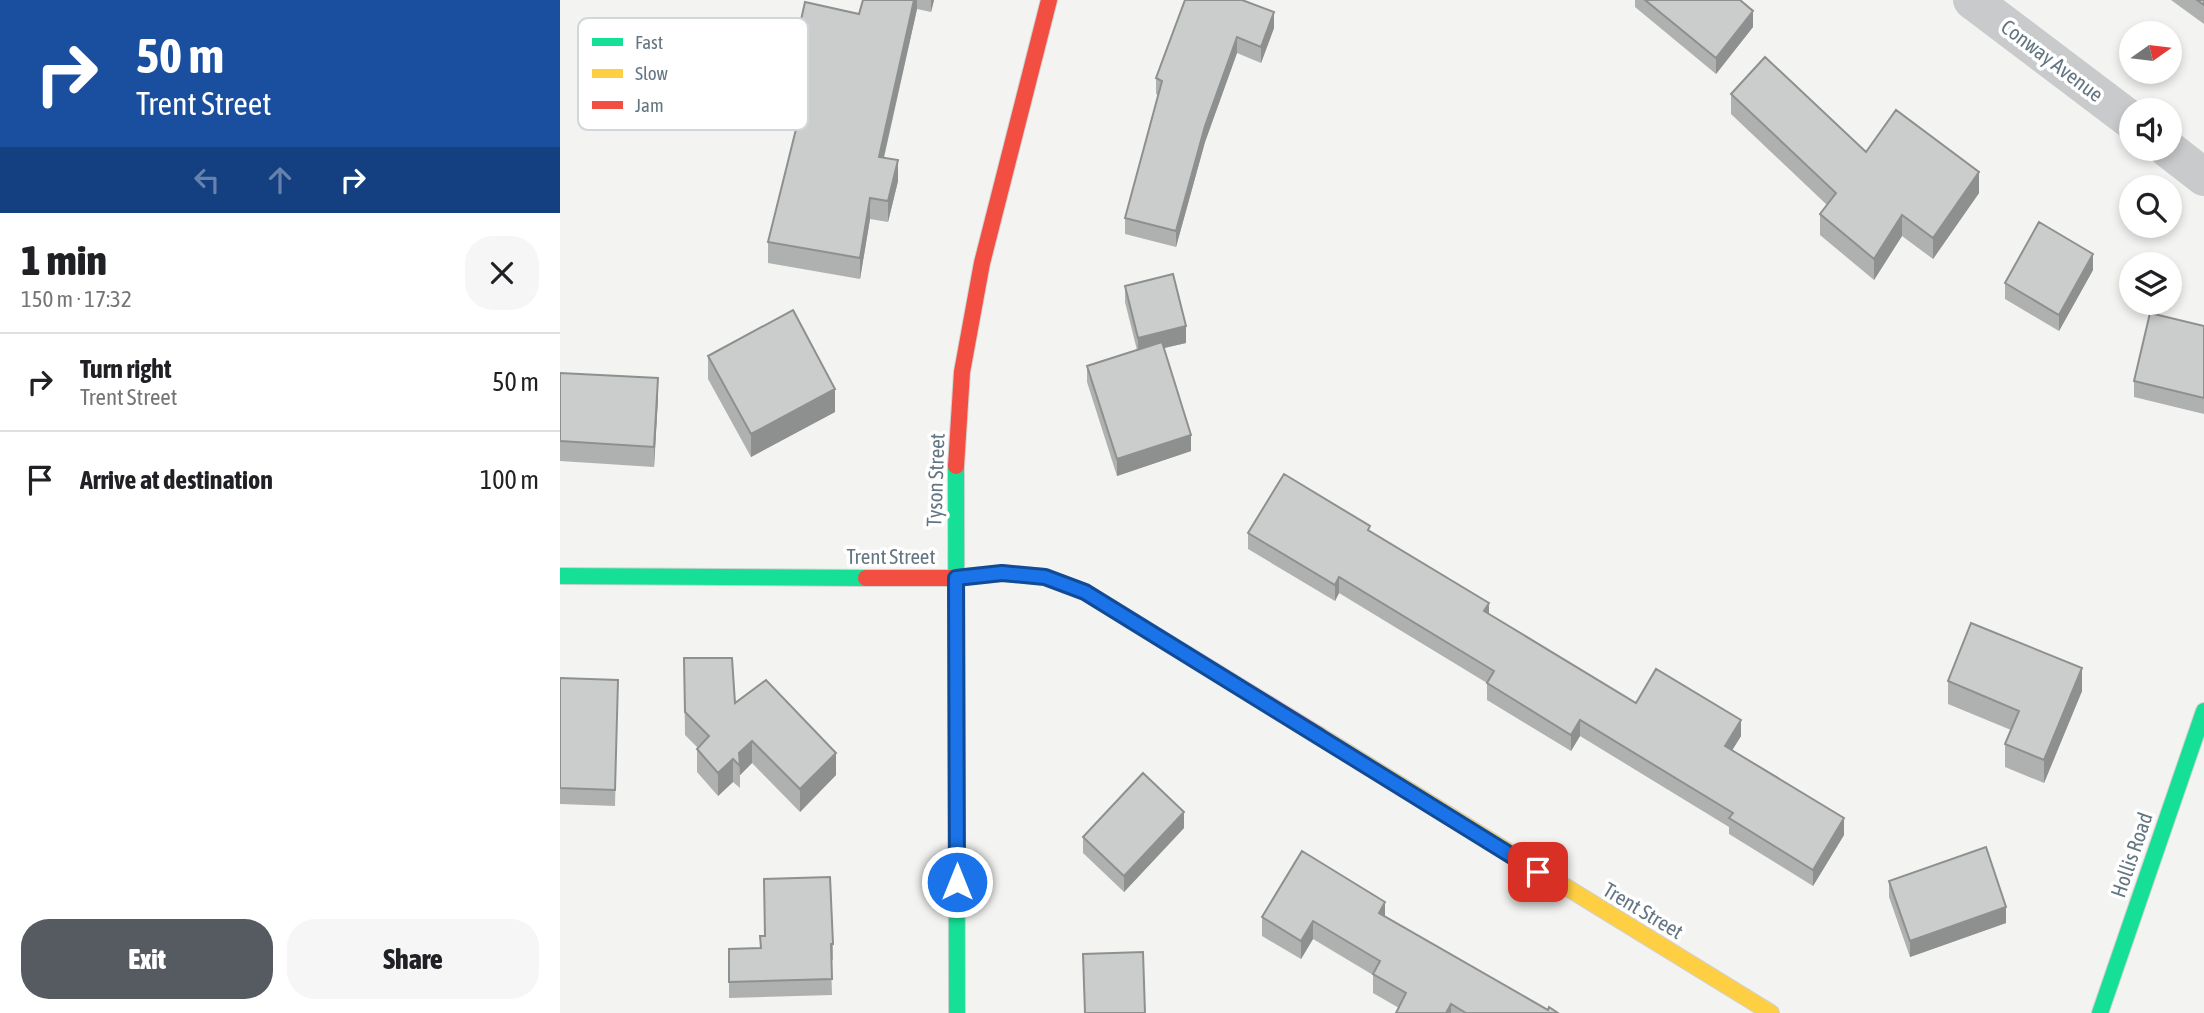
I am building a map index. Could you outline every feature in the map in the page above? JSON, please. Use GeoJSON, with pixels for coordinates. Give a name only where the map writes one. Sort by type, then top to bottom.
{"type":"FeatureCollection","features":[{"type":"Feature","properties":{"kind":"street","name":"Tyson Street"},"geometry":{"type":"LineString","coordinates":[[957,1013],[955,482],[962,372],[982,263],[1049,0]]}},
{"type":"Feature","properties":{"kind":"street","name":"Conway Avenue"},"geometry":{"type":"LineString","coordinates":[[1972,0],[2119,111]]}},
{"type":"Feature","properties":{"kind":"street"},"geometry":{"type":"LineString","coordinates":[[2182,160],[2204,177]]}},
{"type":"Feature","properties":{"kind":"street","name":"Trent Street"},"geometry":{"type":"LineString","coordinates":[[560,576],[956,578],[1002,573],[1045,577],[1085,592],[1771,1013]]}},
{"type":"Feature","properties":{"kind":"street","name":"Hollis Road"},"geometry":{"type":"LineString","coordinates":[[2100,1013],[2204,711]]}},
{"type":"Feature","properties":{"kind":"building"},"geometry":{"type":"Polygon","coordinates":[[[863,0],[914,0],[879,157],[898,160],[888,201],[870,198],[860,258],[768,242],[796,130],[808,130],[808,18],[801,18],[805,2],[859,14],[863,0]]]}},
{"type":"Feature","properties":{"kind":"building"},"geometry":{"type":"Polygon","coordinates":[[[1185,0],[1242,0],[1274,12],[1261,47],[1237,37],[1205,126],[1176,231],[1125,218],[1162,81],[1156,78],[1185,0]]]}},
{"type":"Feature","properties":{"kind":"building"},"geometry":{"type":"Polygon","coordinates":[[[1645,0],[1740,0],[1753,11],[1716,58],[1645,0]]]}},
{"type":"Feature","properties":{"kind":"building"},"geometry":{"type":"Polygon","coordinates":[[[1765,57],[1866,152],[1896,110],[1979,172],[1933,238],[1902,215],[1874,259],[1820,214],[1836,193],[1731,94],[1765,57]]]}},
{"type":"Feature","properties":{"kind":"building"},"geometry":{"type":"Polygon","coordinates":[[[2039,222],[2093,254],[2059,315],[2005,283],[2039,222]]]}},
{"type":"Feature","properties":{"kind":"building"},"geometry":{"type":"Polygon","coordinates":[[[1173,274],[1186,326],[1138,338],[1125,286],[1173,274]]]}},
{"type":"Feature","properties":{"kind":"building"},"geometry":{"type":"Polygon","coordinates":[[[793,310],[835,389],[751,434],[708,356],[793,310]]]}},
{"type":"Feature","properties":{"kind":"building"},"geometry":{"type":"Polygon","coordinates":[[[2150,315],[2204,326],[2204,398],[2134,381],[2150,315]]]}},
{"type":"Feature","properties":{"kind":"building"},"geometry":{"type":"Polygon","coordinates":[[[1162,342],[1191,435],[1117,459],[1087,366],[1162,342]]]}},
{"type":"Feature","properties":{"kind":"building"},"geometry":{"type":"Polygon","coordinates":[[[560,373],[658,378],[654,447],[560,441],[560,373]]]}},
{"type":"Feature","properties":{"kind":"building"},"geometry":{"type":"Polygon","coordinates":[[[1284,474],[1370,526],[1368,530],[1489,603],[1484,611],[1636,703],[1656,669],[1741,720],[1725,746],[1844,818],[1813,870],[1729,818],[1733,813],[1580,720],[1571,735],[1487,683],[1494,671],[1339,577],[1335,585],[1248,533],[1284,474]]]}},
{"type":"Feature","properties":{"kind":"building"},"geometry":{"type":"Polygon","coordinates":[[[1971,623],[2082,668],[2044,760],[2005,744],[2019,711],[1948,681],[1971,623]]]}},
{"type":"Feature","properties":{"kind":"building"},"geometry":{"type":"Polygon","coordinates":[[[684,658],[732,658],[735,703],[766,680],[836,753],[800,789],[752,741],[739,753],[740,766],[733,759],[718,773],[697,749],[709,736],[685,712],[684,658]]]}},
{"type":"Feature","properties":{"kind":"building"},"geometry":{"type":"Polygon","coordinates":[[[560,678],[618,680],[615,790],[560,788],[560,678]]]}},
{"type":"Feature","properties":{"kind":"building"},"geometry":{"type":"Polygon","coordinates":[[[1143,773],[1184,812],[1124,876],[1083,837],[1143,773]]]}},
{"type":"Feature","properties":{"kind":"building"},"geometry":{"type":"Polygon","coordinates":[[[1986,847],[2006,907],[1910,941],[1889,881],[1986,847]]]}},
{"type":"Feature","properties":{"kind":"building"},"geometry":{"type":"Polygon","coordinates":[[[1302,851],[1385,902],[1379,913],[1548,1010],[1549,1007],[1558,1013],[1466,1013],[1451,1004],[1446,1013],[1396,1013],[1406,993],[1373,974],[1380,961],[1313,921],[1301,941],[1262,917],[1302,851]]]}},
{"type":"Feature","properties":{"kind":"building"},"geometry":{"type":"Polygon","coordinates":[[[830,877],[832,979],[729,982],[729,949],[761,948],[760,936],[765,936],[764,879],[830,877]]]}},
{"type":"Feature","properties":{"kind":"building"},"geometry":{"type":"Polygon","coordinates":[[[1143,952],[1145,1013],[1085,1013],[1083,954],[1143,952]]]}},
{"type":"Feature","properties":{"kind":"traffic: fast"},"geometry":{"type":"LineString","coordinates":[[956,466],[957,1013]]}},
{"type":"Feature","properties":{"kind":"traffic: fast"},"geometry":{"type":"LineString","coordinates":[[560,576],[866,578]]}},
{"type":"Feature","properties":{"kind":"traffic: fast"},"geometry":{"type":"LineString","coordinates":[[2100,1013],[2204,711]]}},
{"type":"Feature","properties":{"kind":"traffic: slow"},"geometry":{"type":"LineString","coordinates":[[1319,735],[1771,1013]]}},
{"type":"Feature","properties":{"kind":"traffic: jam"},"geometry":{"type":"LineString","coordinates":[[956,466],[962,372],[982,263],[1049,0]]}},
{"type":"Feature","properties":{"kind":"traffic: jam"},"geometry":{"type":"LineString","coordinates":[[866,578],[956,578],[1002,573],[1045,577],[1085,592],[1319,735]]}},
{"type":"Feature","properties":{"kind":"route"},"geometry":{"type":"LineString","coordinates":[[957,882],[956,578],[1002,573],[1045,577],[1085,592],[1538,872]]}}]}
